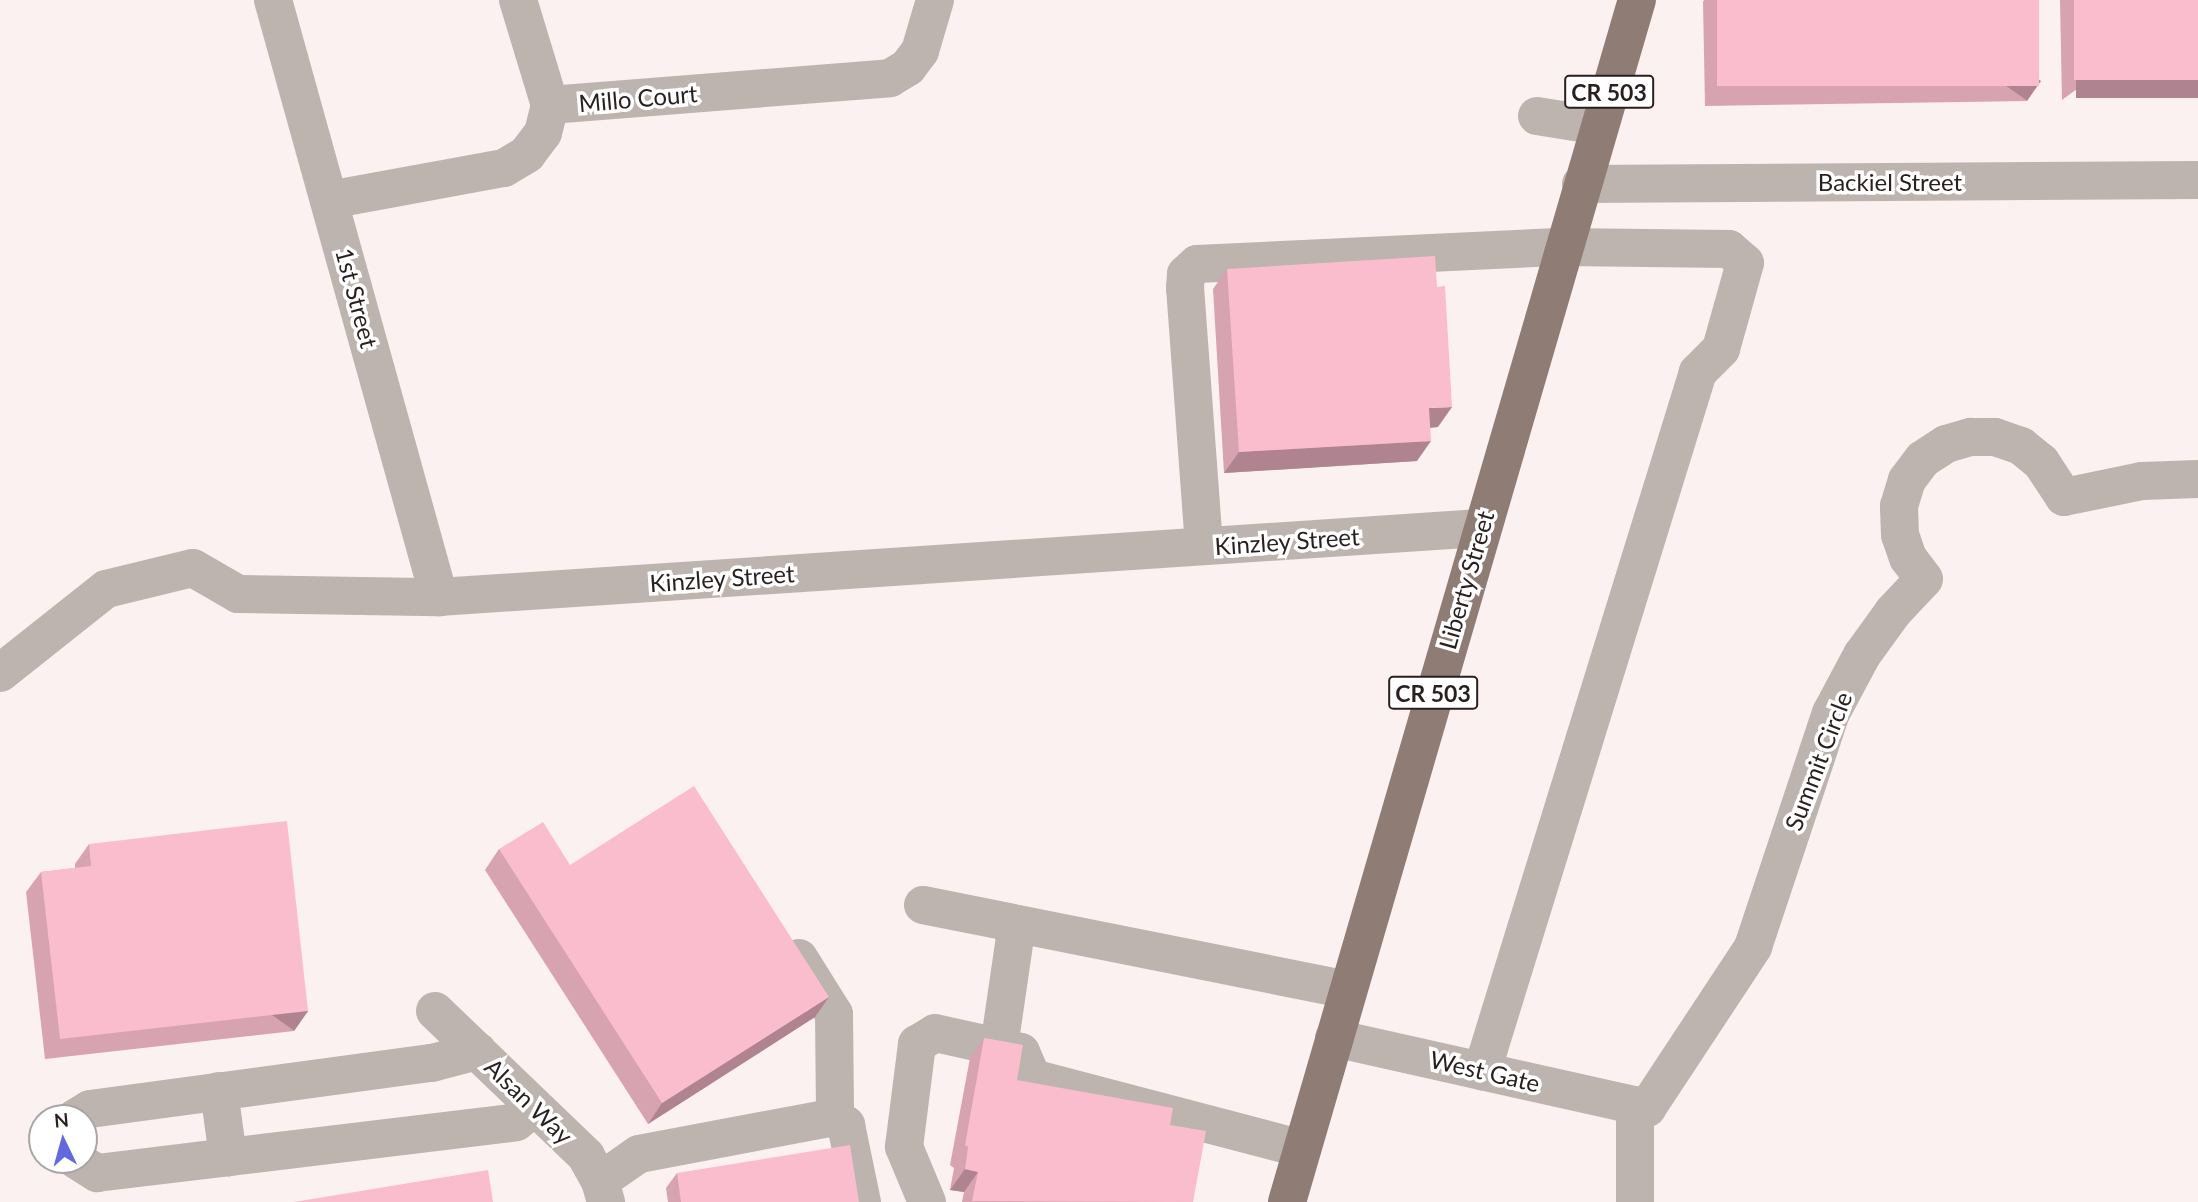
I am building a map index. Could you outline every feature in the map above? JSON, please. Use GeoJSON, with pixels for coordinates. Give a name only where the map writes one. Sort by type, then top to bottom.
{"type":"FeatureCollection","features":[{"type":"Feature","properties":{"kind":"main road","name":"Liberty Street"},"geometry":{"type":"LineString","coordinates":[[1287,1202],[1581,184],[1637,0]]}},
{"type":"Feature","properties":{"kind":"street","name":"1st Street"},"geometry":{"type":"LineString","coordinates":[[273,0],[439,597]]}},
{"type":"Feature","properties":{"kind":"street"},"geometry":{"type":"LineString","coordinates":[[518,0],[550,105]]}},
{"type":"Feature","properties":{"kind":"street","name":"Millo Court"},"geometry":{"type":"LineString","coordinates":[[329,200],[504,168],[527,154],[542,133],[550,105],[890,78],[908,67],[920,51],[935,0]]}},
{"type":"Feature","properties":{"kind":"street"},"geometry":{"type":"LineString","coordinates":[[1537,116],[1599,126]]}},
{"type":"Feature","properties":{"kind":"street","name":"Backiel Street"},"geometry":{"type":"LineString","coordinates":[[1581,184],[2198,180]]}},
{"type":"Feature","properties":{"kind":"street"},"geometry":{"type":"LineString","coordinates":[[1204,546],[1185,288],[1186,274],[1197,264],[1563,247],[1729,249],[1745,263],[1721,349],[1698,373],[1482,1071]]}},
{"type":"Feature","properties":{"kind":"street","name":"Summit Circle"},"geometry":{"type":"LineString","coordinates":[[1635,1105],[1647,1108],[1753,947],[1831,713],[1862,655],[1893,612],[1924,579],[1908,558],[1900,535],[1899,506],[1907,480],[1923,459],[1946,444],[1971,437],[1995,437],[2021,446],[2041,462],[2064,497],[2141,481],[2198,479]]}},
{"type":"Feature","properties":{"kind":"street","name":"Kinzley Street"},"geometry":{"type":"LineString","coordinates":[[0,673],[106,589],[193,568],[238,594],[439,597],[1481,528]]}},
{"type":"Feature","properties":{"kind":"street"},"geometry":{"type":"LineString","coordinates":[[923,905],[1348,990]]}},
{"type":"Feature","properties":{"kind":"street"},"geometry":{"type":"LineString","coordinates":[[778,923],[834,1014],[835,1117]]}},
{"type":"Feature","properties":{"kind":"street"},"geometry":{"type":"LineString","coordinates":[[999,1047],[1017,924]]}},
{"type":"Feature","properties":{"kind":"street","name":"Alsan Way"},"geometry":{"type":"LineString","coordinates":[[435,1011],[586,1156],[603,1191]]}},
{"type":"Feature","properties":{"kind":"street"},"geometry":{"type":"LineString","coordinates":[[928,1202],[904,1147],[917,1044],[935,1033],[1021,1052],[1032,1078],[1302,1149]]}},
{"type":"Feature","properties":{"kind":"street","name":"West Gate"},"geometry":{"type":"LineString","coordinates":[[1334,1038],[1635,1105]]}},
{"type":"Feature","properties":{"kind":"street"},"geometry":{"type":"LineString","coordinates":[[98,1108],[432,1063],[477,1051]]}},
{"type":"Feature","properties":{"kind":"street"},"geometry":{"type":"LineString","coordinates":[[219,1091],[228,1157]]}},
{"type":"Feature","properties":{"kind":"street"},"geometry":{"type":"LineString","coordinates":[[1635,1105],[1635,1202]]}},
{"type":"Feature","properties":{"kind":"street"},"geometry":{"type":"LineString","coordinates":[[98,1173],[516,1122],[535,1107]]}},
{"type":"Feature","properties":{"kind":"street"},"geometry":{"type":"LineString","coordinates":[[603,1191],[639,1154],[835,1117],[846,1125],[862,1202]]}},
{"type":"Feature","properties":{"kind":"building"},"geometry":{"type":"Polygon","coordinates":[[[1717,0],[2039,0],[2039,86],[1717,86],[1717,0]]]}},
{"type":"Feature","properties":{"kind":"building"},"geometry":{"type":"Polygon","coordinates":[[[2074,0],[2198,0],[2198,80],[2074,80],[2074,0]]]}},
{"type":"Feature","properties":{"kind":"building"},"geometry":{"type":"Polygon","coordinates":[[[1435,256],[1437,287],[1445,286],[1452,407],[1429,408],[1431,441],[1239,452],[1227,269],[1435,256]]]}},
{"type":"Feature","properties":{"kind":"building"},"geometry":{"type":"Polygon","coordinates":[[[694,786],[829,997],[662,1103],[499,849],[543,822],[570,865],[694,786]]]}},
{"type":"Feature","properties":{"kind":"building"},"geometry":{"type":"Polygon","coordinates":[[[287,821],[308,1011],[60,1039],[41,872],[91,866],[89,844],[287,821]]]}},
{"type":"Feature","properties":{"kind":"building"},"geometry":{"type":"Polygon","coordinates":[[[984,1038],[1023,1045],[1017,1080],[1173,1108],[1170,1125],[1206,1131],[1193,1202],[972,1201],[978,1172],[965,1169],[968,1147],[965,1145],[984,1038]]]}},
{"type":"Feature","properties":{"kind":"building"},"geometry":{"type":"Polygon","coordinates":[[[850,1145],[859,1202],[681,1202],[677,1173],[850,1145]]]}},
{"type":"Feature","properties":{"kind":"building"},"geometry":{"type":"Polygon","coordinates":[[[488,1170],[493,1202],[294,1202],[488,1170]]]}}]}
